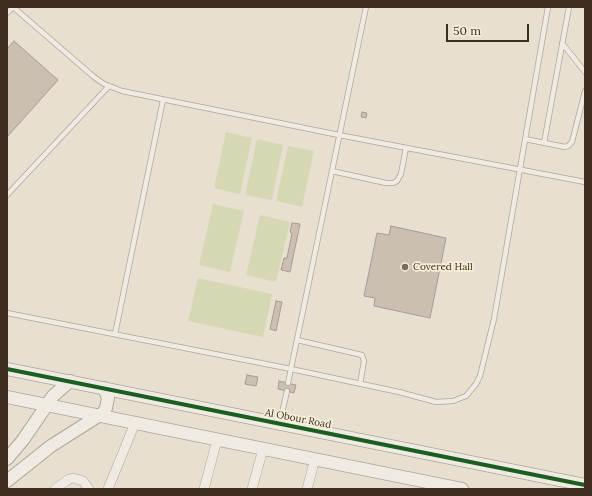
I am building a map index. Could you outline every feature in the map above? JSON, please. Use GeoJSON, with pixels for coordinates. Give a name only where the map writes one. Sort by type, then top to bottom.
{"type":"FeatureCollection","features":[{"type":"Feature","properties":{"kind":"street","name":"Al Obour Road"},"geometry":{"type":"LineString","coordinates":[[7,368],[585,485]]}},
{"type":"Feature","properties":{"kind":"street"},"geometry":{"type":"LineString","coordinates":[[7,459],[23,440],[46,405],[57,392],[70,381]]}},
{"type":"Feature","properties":{"kind":"street"},"geometry":{"type":"LineString","coordinates":[[7,481],[51,446],[103,413],[108,403],[107,393],[104,388]]}},
{"type":"Feature","properties":{"kind":"street"},"geometry":{"type":"LineString","coordinates":[[7,397],[315,459],[431,486],[462,489]]}},
{"type":"Feature","properties":{"kind":"street"},"geometry":{"type":"LineString","coordinates":[[108,489],[135,423]]}},
{"type":"Feature","properties":{"kind":"street"},"geometry":{"type":"LineString","coordinates":[[204,489],[218,440]]}},
{"type":"Feature","properties":{"kind":"street"},"geometry":{"type":"LineString","coordinates":[[252,489],[263,449]]}},
{"type":"Feature","properties":{"kind":"street"},"geometry":{"type":"LineString","coordinates":[[307,489],[315,459]]}},
{"type":"Feature","properties":{"kind":"street"},"geometry":{"type":"LineString","coordinates":[[55,489],[69,479],[73,478],[83,481],[89,489]]}},
{"type":"Feature","properties":{"kind":"lane"},"geometry":{"type":"LineString","coordinates":[[7,13],[13,7],[94,77],[109,86],[122,91],[339,135],[585,182]]}},
{"type":"Feature","properties":{"kind":"lane"},"geometry":{"type":"LineString","coordinates":[[288,383],[366,7]]}},
{"type":"Feature","properties":{"kind":"lane"},"geometry":{"type":"LineString","coordinates":[[7,313],[291,369],[436,402],[453,401],[466,396],[476,384],[483,369],[494,319],[548,7]]}},
{"type":"Feature","properties":{"kind":"lane"},"geometry":{"type":"LineString","coordinates":[[544,143],[569,7]]}},
{"type":"Feature","properties":{"kind":"lane"},"geometry":{"type":"LineString","coordinates":[[562,43],[585,72]]}},
{"type":"Feature","properties":{"kind":"lane"},"geometry":{"type":"LineString","coordinates":[[7,195],[109,86]]}},
{"type":"Feature","properties":{"kind":"lane"},"geometry":{"type":"LineString","coordinates":[[525,139],[565,147],[570,145],[585,91]]}},
{"type":"Feature","properties":{"kind":"lane"},"geometry":{"type":"LineString","coordinates":[[114,334],[163,100]]}},
{"type":"Feature","properties":{"kind":"lane"},"geometry":{"type":"LineString","coordinates":[[332,171],[386,183],[393,183],[397,181],[401,174],[406,148]]}},
{"type":"Feature","properties":{"kind":"lane"},"geometry":{"type":"LineString","coordinates":[[297,340],[362,355],[364,361],[360,384]]}},
{"type":"Feature","properties":{"kind":"lane"},"geometry":{"type":"LineString","coordinates":[[280,424],[287,391]]}},
{"type":"Feature","properties":{"kind":"green space"},"geometry":{"type":"Polygon","coordinates":[[[226,132],[252,138],[240,194],[214,188],[226,132]]]}},
{"type":"Feature","properties":{"kind":"green space"},"geometry":{"type":"Polygon","coordinates":[[[257,139],[283,145],[272,200],[245,195],[257,139]]]}},
{"type":"Feature","properties":{"kind":"green space"},"geometry":{"type":"Polygon","coordinates":[[[288,146],[314,151],[302,207],[276,201],[288,146]]]}},
{"type":"Feature","properties":{"kind":"green space"},"geometry":{"type":"Polygon","coordinates":[[[213,204],[244,211],[230,272],[199,265],[213,204]]]}},
{"type":"Feature","properties":{"kind":"green space"},"geometry":{"type":"Polygon","coordinates":[[[260,215],[290,222],[276,282],[246,275],[260,215]]]}},
{"type":"Feature","properties":{"kind":"green space"},"geometry":{"type":"Polygon","coordinates":[[[198,278],[272,294],[263,337],[188,321],[198,278]]]}},
{"type":"Feature","properties":{"kind":"building"},"geometry":{"type":"Polygon","coordinates":[[[14,41],[58,80],[7,137],[7,49],[14,41]]]}},
{"type":"Feature","properties":{"kind":"building"},"geometry":{"type":"Polygon","coordinates":[[[362,112],[367,113],[366,118],[361,117],[362,112]]]}},
{"type":"Feature","properties":{"kind":"building"},"geometry":{"type":"Polygon","coordinates":[[[292,223],[300,224],[290,272],[281,270],[284,258],[287,258],[292,233],[290,232],[292,223]]]}},
{"type":"Feature","properties":{"kind":"building","name":"Covered Hall"},"geometry":{"type":"Polygon","coordinates":[[[391,226],[446,238],[430,318],[374,306],[375,298],[364,296],[377,233],[389,235],[391,226]]]}},
{"type":"Feature","properties":{"kind":"building"},"geometry":{"type":"Polygon","coordinates":[[[276,301],[282,302],[276,331],[270,329],[276,301]]]}},
{"type":"Feature","properties":{"kind":"building"},"geometry":{"type":"Polygon","coordinates":[[[247,375],[258,377],[256,386],[245,384],[247,375]]]}},
{"type":"Feature","properties":{"kind":"building"},"geometry":{"type":"Polygon","coordinates":[[[279,381],[296,385],[294,393],[278,389],[279,381]]]}},
{"type":"Feature","properties":{"kind":"cycle path"},"geometry":{"type":"LineString","coordinates":[[7,369],[585,485]]}},
{"type":"Feature","properties":{"kind":"place","name":"Covered Hall"},"geometry":{"type":"Point","coordinates":[405,267]}}]}
